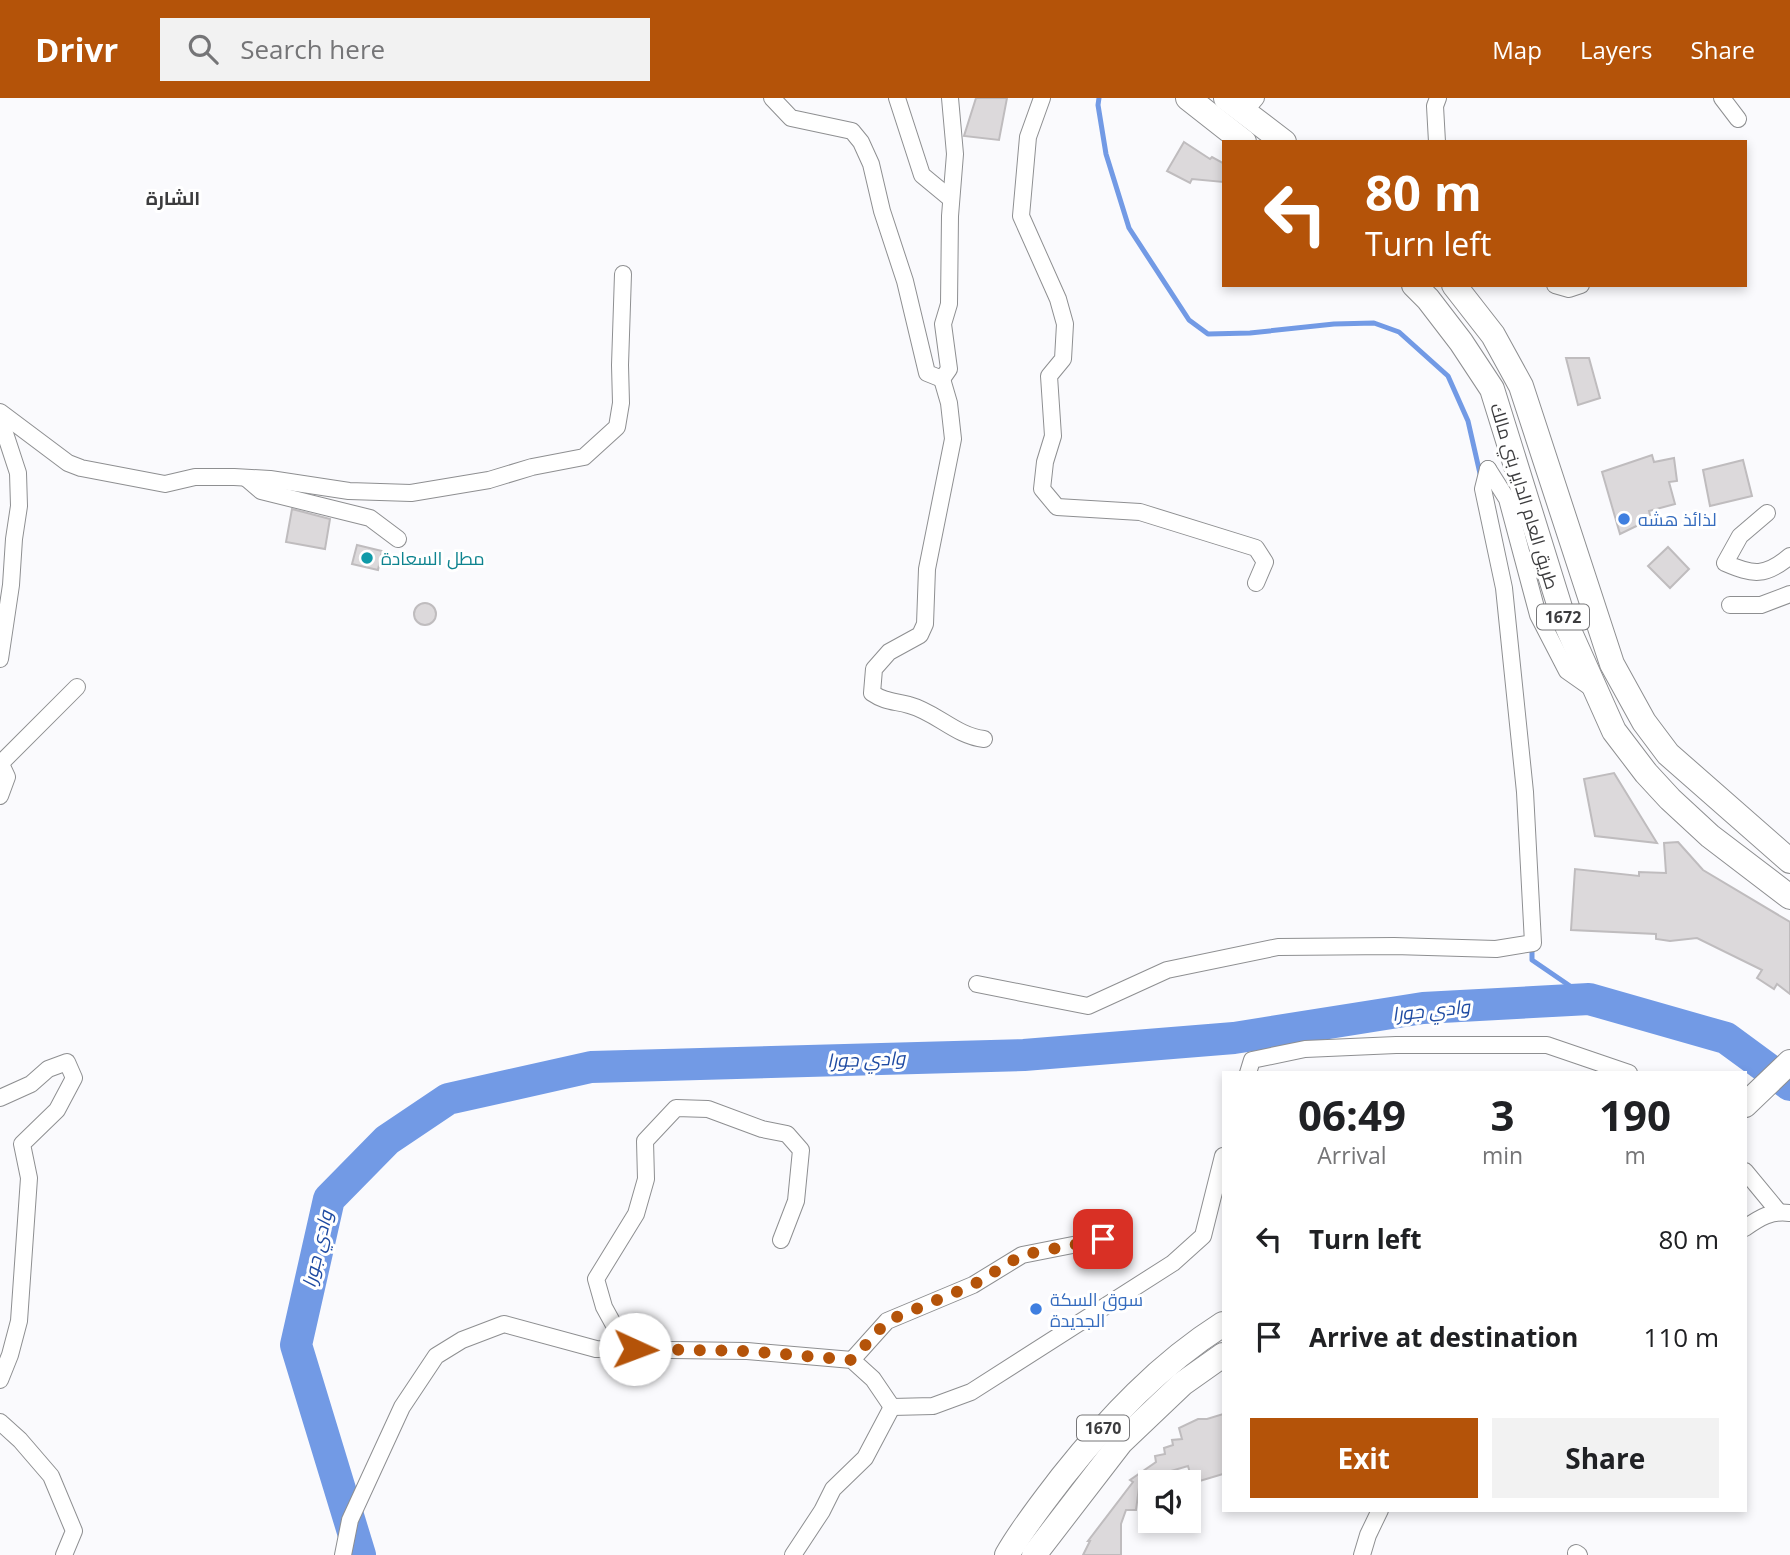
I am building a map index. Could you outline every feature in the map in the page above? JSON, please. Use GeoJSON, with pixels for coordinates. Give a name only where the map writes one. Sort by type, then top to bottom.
{"type":"FeatureCollection","features":[{"type":"Feature","properties":{"kind":"highway"},"geometry":{"type":"LineString","coordinates":[[1188,98],[1241,140]]}},
{"type":"Feature","properties":{"kind":"highway"},"geometry":{"type":"LineString","coordinates":[[1242,103],[1282,140]]}},
{"type":"Feature","properties":{"kind":"highway","name":"طريق العام الداير بني مالك"},"geometry":{"type":"LineString","coordinates":[[1416,287],[1461,342],[1492,389],[1563,617],[1614,730],[1646,773],[1710,836],[1790,897]]}},
{"type":"Feature","properties":{"kind":"highway","name":"طريق العام الداير بني مالك"},"geometry":{"type":"LineString","coordinates":[[1456,287],[1493,335],[1521,386],[1612,664],[1644,722],[1668,754],[1790,862]]}},
{"type":"Feature","properties":{"kind":"highway"},"geometry":{"type":"LineString","coordinates":[[1747,1103],[1790,1062]]}},
{"type":"Feature","properties":{"kind":"highway","name":"1670"},"geometry":{"type":"LineString","coordinates":[[1007,1555],[1019,1533],[1124,1405],[1192,1345],[1222,1325]]}},
{"type":"Feature","properties":{"kind":"highway","name":"1670"},"geometry":{"type":"LineString","coordinates":[[1034,1555],[1121,1441],[1182,1384],[1222,1355]]}},
{"type":"Feature","properties":{"kind":"street"},"geometry":{"type":"LineString","coordinates":[[772,98],[790,118],[852,131],[861,142],[871,164],[905,281],[927,373],[942,379]]}},
{"type":"Feature","properties":{"kind":"street"},"geometry":{"type":"LineString","coordinates":[[897,98],[922,175],[951,199]]}},
{"type":"Feature","properties":{"kind":"street"},"geometry":{"type":"LineString","coordinates":[[942,379],[949,369],[943,324],[949,304],[951,199],[955,154],[950,98]]}},
{"type":"Feature","properties":{"kind":"street"},"geometry":{"type":"LineString","coordinates":[[1042,98],[1028,137],[1021,216],[1058,299],[1065,324],[1063,359],[1049,376],[1053,436],[1045,462],[1042,489],[1057,507],[1140,512],[1256,548],[1265,562],[1256,583]]}},
{"type":"Feature","properties":{"kind":"street"},"geometry":{"type":"LineString","coordinates":[[1437,140],[1435,106],[1438,98]]}},
{"type":"Feature","properties":{"kind":"street"},"geometry":{"type":"LineString","coordinates":[[1723,98],[1738,119]]}},
{"type":"Feature","properties":{"kind":"street"},"geometry":{"type":"LineString","coordinates":[[0,412],[68,463],[165,484],[195,477],[270,479],[349,491],[411,493],[489,480],[532,467],[584,457],[617,427],[621,403],[623,274]]}},
{"type":"Feature","properties":{"kind":"street"},"geometry":{"type":"LineString","coordinates":[[942,379],[949,403],[953,439],[927,569],[925,624],[920,635],[890,652],[874,669],[872,693],[884,701],[909,705],[928,713],[970,738],[984,739]]}},
{"type":"Feature","properties":{"kind":"street"},"geometry":{"type":"LineString","coordinates":[[0,418],[18,473],[19,506],[0,659]]}},
{"type":"Feature","properties":{"kind":"street"},"geometry":{"type":"LineString","coordinates":[[977,984],[1088,1006],[1167,970],[1278,947],[1496,949],[1532,943],[1525,792],[1504,588],[1483,489],[1489,469],[1507,499],[1538,615],[1567,671],[1596,691]]}},
{"type":"Feature","properties":{"kind":"street"},"geometry":{"type":"LineString","coordinates":[[247,479],[261,491],[370,518],[398,539]]}},
{"type":"Feature","properties":{"kind":"street"},"geometry":{"type":"LineString","coordinates":[[1767,513],[1740,536],[1725,563],[1750,574],[1777,567],[1790,556]]}},
{"type":"Feature","properties":{"kind":"street"},"geometry":{"type":"LineString","coordinates":[[1730,605],[1761,605],[1790,594]]}},
{"type":"Feature","properties":{"kind":"street"},"geometry":{"type":"LineString","coordinates":[[0,796],[7,778],[0,763],[77,687]]}},
{"type":"Feature","properties":{"kind":"street"},"geometry":{"type":"LineString","coordinates":[[1249,1071],[1252,1060],[1305,1049],[1396,1045],[1547,1045],[1623,1071]]}},
{"type":"Feature","properties":{"kind":"street"},"geometry":{"type":"LineString","coordinates":[[0,1098],[31,1084],[48,1069],[67,1062],[74,1078],[57,1110],[22,1144],[29,1178],[19,1321],[0,1380]]}},
{"type":"Feature","properties":{"kind":"street"},"geometry":{"type":"LineString","coordinates":[[627,1349],[604,1307],[596,1279],[636,1214],[646,1179],[645,1141],[676,1108],[708,1109],[762,1129],[787,1134],[801,1150],[796,1202],[781,1240]]}},
{"type":"Feature","properties":{"kind":"street"},"geometry":{"type":"LineString","coordinates":[[892,1407],[933,1406],[971,1392],[1173,1264],[1203,1236],[1222,1160]]}},
{"type":"Feature","properties":{"kind":"street"},"geometry":{"type":"LineString","coordinates":[[1747,1173],[1784,1212],[1757,1219],[1747,1226]]}},
{"type":"Feature","properties":{"kind":"street"},"geometry":{"type":"LineString","coordinates":[[852,1360],[887,1321],[973,1285],[1022,1255],[1103,1239]]}},
{"type":"Feature","properties":{"kind":"street"},"geometry":{"type":"LineString","coordinates":[[342,1555],[350,1520],[402,1407],[436,1356],[462,1340],[504,1324],[596,1349],[747,1351],[852,1360],[873,1379],[892,1407]]}},
{"type":"Feature","properties":{"kind":"street"},"geometry":{"type":"LineString","coordinates":[[793,1555],[833,1489],[865,1458],[892,1407]]}},
{"type":"Feature","properties":{"kind":"street"},"geometry":{"type":"LineString","coordinates":[[0,1422],[20,1440],[51,1476],[74,1531],[64,1555]]}},
{"type":"Feature","properties":{"kind":"street"},"geometry":{"type":"LineString","coordinates":[[1362,1555],[1379,1512]]}},
{"type":"Feature","properties":{"kind":"building"},"geometry":{"type":"Polygon","coordinates":[[[976,98],[1007,98],[999,140],[964,136],[976,98]]]}},
{"type":"Feature","properties":{"kind":"building"},"geometry":{"type":"Polygon","coordinates":[[[1184,142],[1210,159],[1212,157],[1222,162],[1222,182],[1192,179],[1190,183],[1167,171],[1184,142]]]}},
{"type":"Feature","properties":{"kind":"building"},"geometry":{"type":"Polygon","coordinates":[[[1566,358],[1589,358],[1600,398],[1578,405],[1566,358]]]}},
{"type":"Feature","properties":{"kind":"building"},"geometry":{"type":"Polygon","coordinates":[[[1652,455],[1654,462],[1674,458],[1677,481],[1669,482],[1675,504],[1649,511],[1651,519],[1620,534],[1602,472],[1652,455]]]}},
{"type":"Feature","properties":{"kind":"building"},"geometry":{"type":"Polygon","coordinates":[[[1743,460],[1752,496],[1710,506],[1703,470],[1743,460]]]}},
{"type":"Feature","properties":{"kind":"building"},"geometry":{"type":"Polygon","coordinates":[[[292,509],[330,519],[325,549],[286,542],[292,509]]]}},
{"type":"Feature","properties":{"kind":"building","name":"مطل السعادة"},"geometry":{"type":"Polygon","coordinates":[[[357,545],[382,551],[378,570],[352,564],[357,545]]]}},
{"type":"Feature","properties":{"kind":"building"},"geometry":{"type":"Polygon","coordinates":[[[1668,547],[1689,569],[1670,588],[1648,566],[1668,547]]]}},
{"type":"Feature","properties":{"kind":"building","name":"مطل السعادة"},"geometry":{"type":"Polygon","coordinates":[[[425,603],[435,610],[436,614],[429,624],[425,625],[415,618],[414,614],[421,604],[425,603]]]}},
{"type":"Feature","properties":{"kind":"building"},"geometry":{"type":"Polygon","coordinates":[[[1614,773],[1657,843],[1595,836],[1584,779],[1614,773]]]}},
{"type":"Feature","properties":{"kind":"building"},"geometry":{"type":"Polygon","coordinates":[[[1678,842],[1703,870],[1790,922],[1790,994],[1777,984],[1774,989],[1757,978],[1762,970],[1697,938],[1670,941],[1656,939],[1656,934],[1571,930],[1575,869],[1639,876],[1639,872],[1666,873],[1664,843],[1678,842]]]}},
{"type":"Feature","properties":{"kind":"building"},"geometry":{"type":"Polygon","coordinates":[[[1222,1414],[1222,1474],[1201,1481],[1201,1470],[1189,1470],[1188,1466],[1174,1470],[1144,1470],[1156,1462],[1155,1456],[1165,1454],[1164,1448],[1173,1445],[1172,1440],[1182,1439],[1179,1428],[1198,1419],[1222,1414]]]}},
{"type":"Feature","properties":{"kind":"building"},"geometry":{"type":"Polygon","coordinates":[[[1138,1474],[1138,1495],[1136,1510],[1126,1510],[1121,1524],[1121,1555],[1083,1555],[1088,1541],[1133,1482],[1130,1480],[1138,1474]]]}},
{"type":"Feature","properties":{"kind":"waterway"},"geometry":{"type":"LineString","coordinates":[[1099,98],[1106,154],[1129,228],[1189,320],[1208,334],[1374,323],[1399,332],[1448,376],[1468,421],[1481,478]]}},
{"type":"Feature","properties":{"kind":"waterway"},"geometry":{"type":"LineString","coordinates":[[1532,944],[1532,960],[1589,999]]}},
{"type":"Feature","properties":{"kind":"waterway","name":"وادي جورا"},"geometry":{"type":"LineString","coordinates":[[360,1555],[296,1345],[329,1199],[387,1140],[448,1099],[591,1067],[1024,1055],[1234,1038],[1423,1008],[1589,999],[1726,1038],[1790,1085]]}},
{"type":"Feature","properties":{"kind":"place","name":"لذائذ هشه"},"geometry":{"type":"Point","coordinates":[1624,519]}},
{"type":"Feature","properties":{"kind":"place","name":"مطل السعادة"},"geometry":{"type":"Point","coordinates":[367,558]}},
{"type":"Feature","properties":{"kind":"place","name":"سوق السكة الجديدة"},"geometry":{"type":"Point","coordinates":[1036,1309]}},
{"type":"Feature","properties":{"kind":"district","name":"الشارة"},"geometry":{"type":"Point","coordinates":[173,198]}},
{"type":"Feature","properties":{"kind":"route"},"geometry":{"type":"LineString","coordinates":[[635,1349],[747,1351],[852,1360],[887,1321],[973,1285],[1022,1255],[1103,1239]]}}]}
